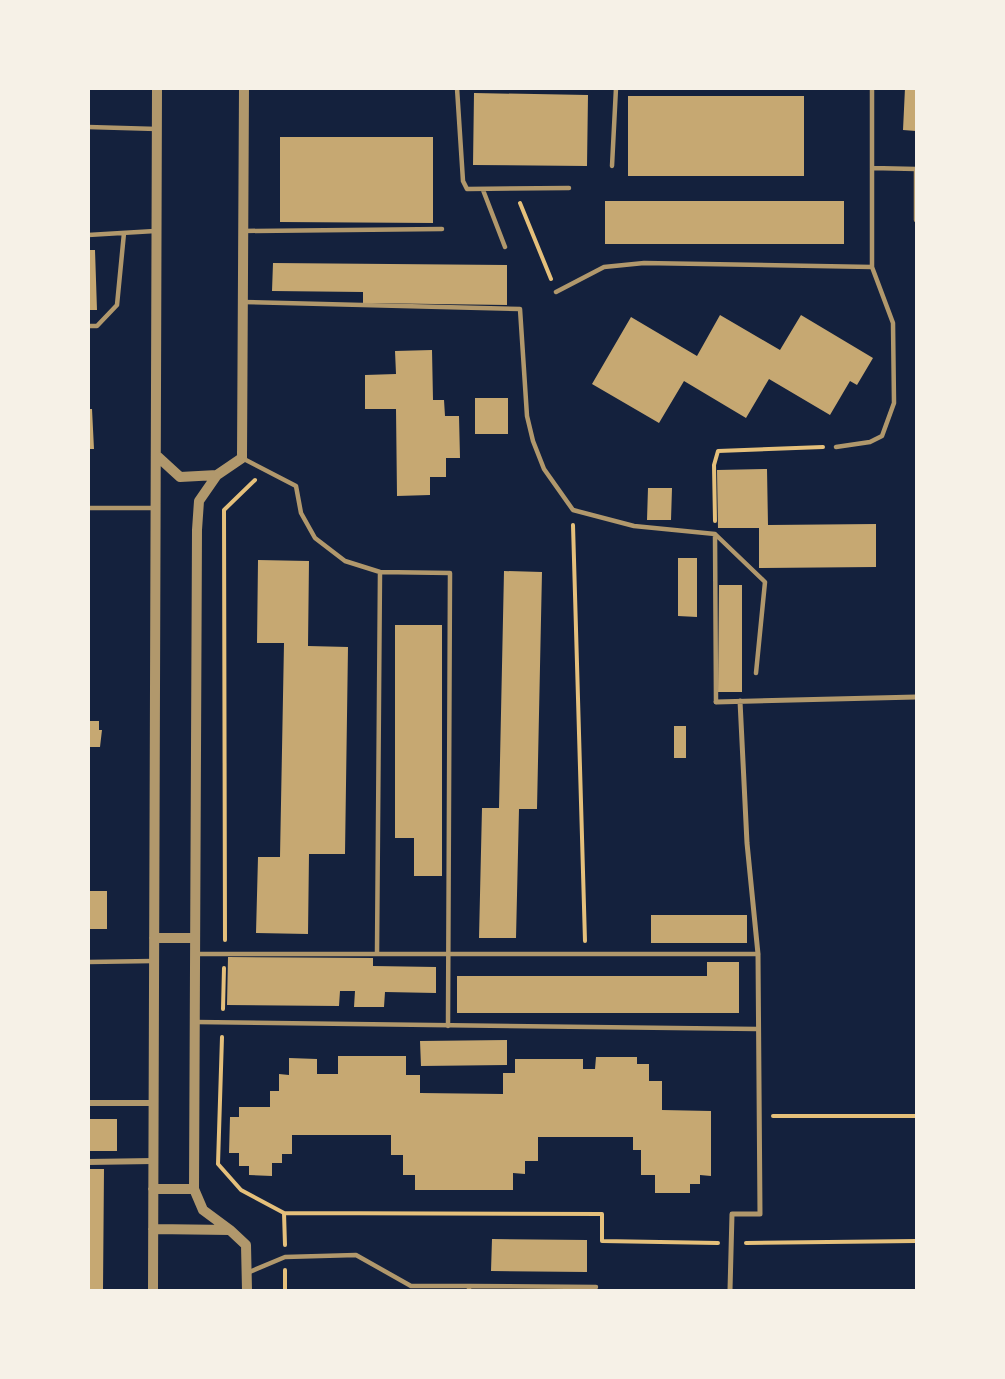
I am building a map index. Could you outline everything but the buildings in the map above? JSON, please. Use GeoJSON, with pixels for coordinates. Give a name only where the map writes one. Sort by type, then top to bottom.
{"type":"FeatureCollection","features":[{"type":"Feature","properties":{"kind":"street"},"geometry":{"type":"LineString","coordinates":[[153,1290],[157,88]]}},
{"type":"Feature","properties":{"kind":"street"},"geometry":{"type":"LineString","coordinates":[[243,88],[242,458],[217,475],[198,501],[194,1189],[204,1210],[246,1245],[247,1290]]}},
{"type":"Feature","properties":{"kind":"street"},"geometry":{"type":"LineString","coordinates":[[156,455],[180,477],[217,475]]}},
{"type":"Feature","properties":{"kind":"street"},"geometry":{"type":"LineString","coordinates":[[716,702],[916,697]]}},
{"type":"Feature","properties":{"kind":"street"},"geometry":{"type":"LineString","coordinates":[[730,1290],[732,1214],[760,1214],[758,954],[747,843],[740,701]]}},
{"type":"Feature","properties":{"kind":"street"},"geometry":{"type":"LineString","coordinates":[[154,938],[194,938]]}},
{"type":"Feature","properties":{"kind":"street"},"geometry":{"type":"LineString","coordinates":[[88,1103],[153,1103]]}},
{"type":"Feature","properties":{"kind":"street"},"geometry":{"type":"LineString","coordinates":[[88,1161],[153,1161]]}},
{"type":"Feature","properties":{"kind":"street"},"geometry":{"type":"LineString","coordinates":[[153,1189],[194,1189]]}},
{"type":"Feature","properties":{"kind":"street"},"geometry":{"type":"LineString","coordinates":[[153,1229],[230,1230]]}},
{"type":"Feature","properties":{"kind":"lane"},"geometry":{"type":"LineString","coordinates":[[458,88],[464,181],[467,189],[569,188]]}},
{"type":"Feature","properties":{"kind":"lane"},"geometry":{"type":"LineString","coordinates":[[612,166],[616,88]]}},
{"type":"Feature","properties":{"kind":"lane"},"geometry":{"type":"LineString","coordinates":[[836,447],[870,442],[882,436],[894,403],[893,323],[872,267],[872,88]]}},
{"type":"Feature","properties":{"kind":"lane"},"geometry":{"type":"LineString","coordinates":[[88,127],[157,129]]}},
{"type":"Feature","properties":{"kind":"lane"},"geometry":{"type":"LineString","coordinates":[[872,168],[916,169],[916,220]]}},
{"type":"Feature","properties":{"kind":"lane"},"geometry":{"type":"LineString","coordinates":[[483,190],[505,247]]}},
{"type":"Feature","properties":{"kind":"lane"},"geometry":{"type":"LineString","coordinates":[[243,231],[442,229]]}},
{"type":"Feature","properties":{"kind":"lane"},"geometry":{"type":"LineString","coordinates":[[88,235],[157,231]]}},
{"type":"Feature","properties":{"kind":"lane"},"geometry":{"type":"LineString","coordinates":[[88,326],[97,326],[117,304],[124,233]]}},
{"type":"Feature","properties":{"kind":"lane"},"geometry":{"type":"LineString","coordinates":[[556,292],[604,267],[644,263],[872,267]]}},
{"type":"Feature","properties":{"kind":"lane"},"geometry":{"type":"LineString","coordinates":[[242,302],[520,309],[528,416],[533,441],[544,469],[573,510],[634,526],[715,534],[765,582],[756,673]]}},
{"type":"Feature","properties":{"kind":"lane"},"geometry":{"type":"LineString","coordinates":[[242,458],[296,486],[301,513],[315,538],[345,561],[380,572],[450,573],[448,1026]]}},
{"type":"Feature","properties":{"kind":"lane"},"geometry":{"type":"LineString","coordinates":[[88,508],[156,508]]}},
{"type":"Feature","properties":{"kind":"lane"},"geometry":{"type":"LineString","coordinates":[[715,534],[716,702]]}},
{"type":"Feature","properties":{"kind":"lane"},"geometry":{"type":"LineString","coordinates":[[377,954],[380,572]]}},
{"type":"Feature","properties":{"kind":"lane"},"geometry":{"type":"LineString","coordinates":[[194,954],[758,954]]}},
{"type":"Feature","properties":{"kind":"lane"},"geometry":{"type":"LineString","coordinates":[[88,962],[153,961]]}},
{"type":"Feature","properties":{"kind":"lane"},"geometry":{"type":"LineString","coordinates":[[196,1022],[757,1029]]}},
{"type":"Feature","properties":{"kind":"lane"},"geometry":{"type":"LineString","coordinates":[[247,1273],[285,1257],[356,1255],[411,1288],[596,1287]]}},
{"type":"Feature","properties":{"kind":"path"},"geometry":{"type":"LineString","coordinates":[[514,189],[556,292]]}},
{"type":"Feature","properties":{"kind":"path"},"geometry":{"type":"LineString","coordinates":[[715,534],[714,465],[718,451],[836,447]]}},
{"type":"Feature","properties":{"kind":"path"},"geometry":{"type":"LineString","coordinates":[[573,510],[585,954]]}},
{"type":"Feature","properties":{"kind":"path"},"geometry":{"type":"LineString","coordinates":[[759,1116],[916,1116]]}}]}
